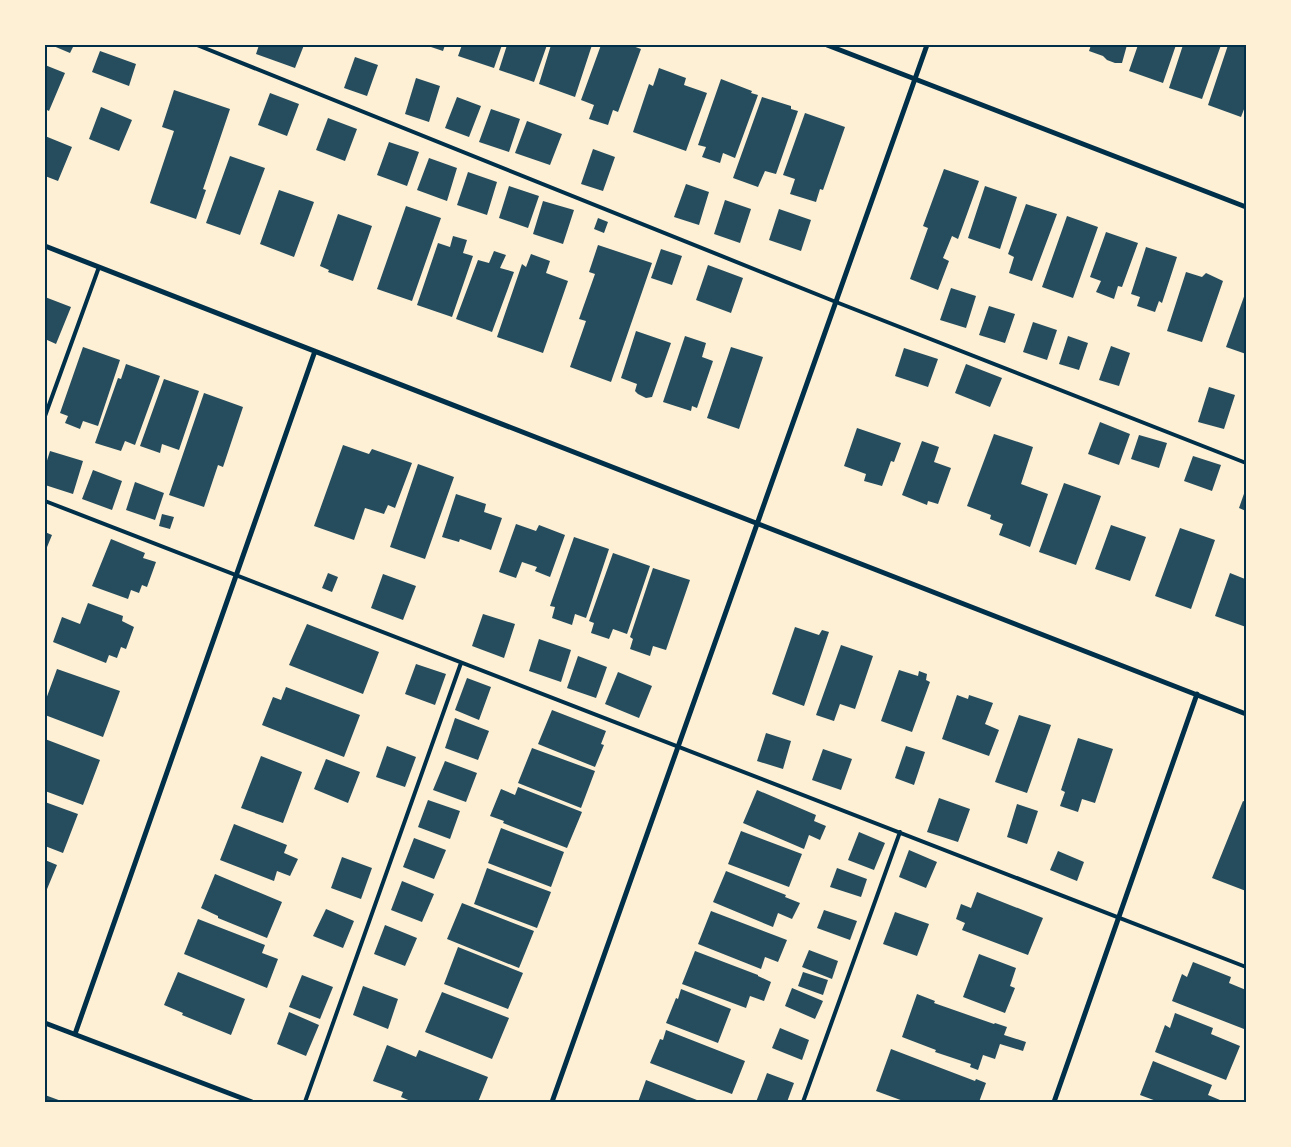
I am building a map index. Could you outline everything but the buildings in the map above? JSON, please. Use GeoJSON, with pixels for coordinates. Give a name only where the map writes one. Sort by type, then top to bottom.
{"type":"FeatureCollection","features":[{"type":"Feature","properties":{"kind":"street"},"geometry":{"type":"LineString","coordinates":[[828,45],[1246,207]]}},
{"type":"Feature","properties":{"kind":"street"},"geometry":{"type":"LineString","coordinates":[[552,1102],[927,45]]}},
{"type":"Feature","properties":{"kind":"street"},"geometry":{"type":"LineString","coordinates":[[45,246],[1246,714]]}},
{"type":"Feature","properties":{"kind":"street"},"geometry":{"type":"LineString","coordinates":[[75,1034],[316,351]]}},
{"type":"Feature","properties":{"kind":"street"},"geometry":{"type":"LineString","coordinates":[[1054,1102],[1197,694]]}},
{"type":"Feature","properties":{"kind":"street"},"geometry":{"type":"LineString","coordinates":[[45,1023],[252,1102]]}},
{"type":"Feature","properties":{"kind":"lane"},"geometry":{"type":"LineString","coordinates":[[197,45],[836,302],[1246,463]]}},
{"type":"Feature","properties":{"kind":"lane"},"geometry":{"type":"LineString","coordinates":[[45,416],[99,267]]}},
{"type":"Feature","properties":{"kind":"lane"},"geometry":{"type":"LineString","coordinates":[[45,501],[1246,967]]}},
{"type":"Feature","properties":{"kind":"lane"},"geometry":{"type":"LineString","coordinates":[[305,1102],[461,663]]}},
{"type":"Feature","properties":{"kind":"lane"},"geometry":{"type":"LineString","coordinates":[[803,1102],[900,832]]}}]}
